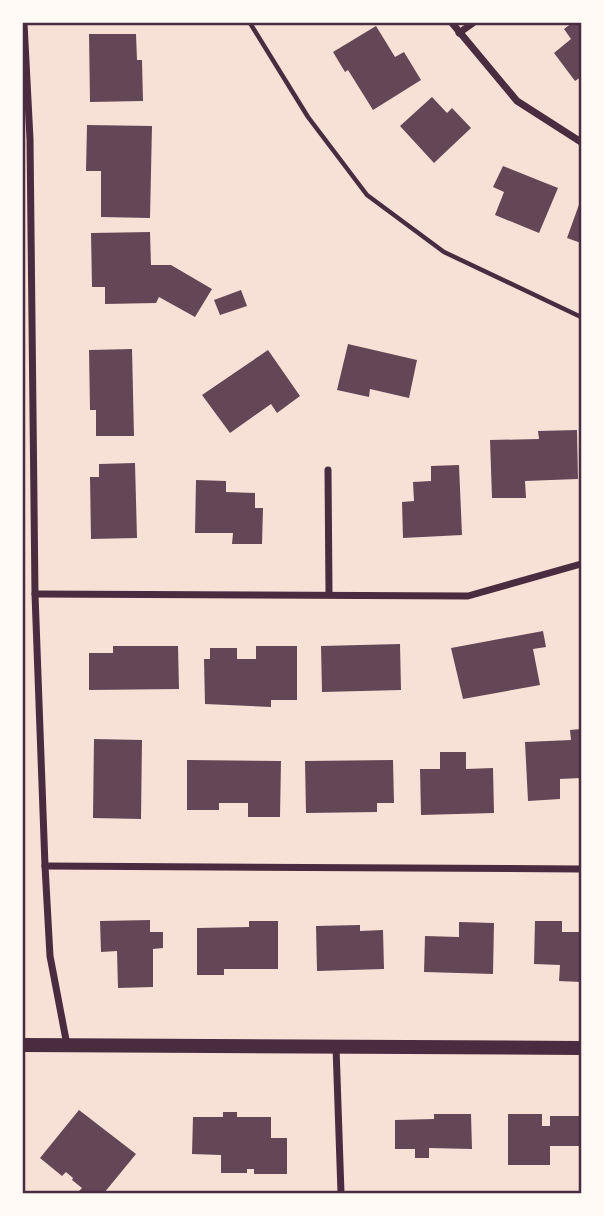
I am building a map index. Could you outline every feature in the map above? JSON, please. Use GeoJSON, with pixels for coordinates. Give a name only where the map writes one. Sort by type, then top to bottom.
{"type":"FeatureCollection","features":[{"type":"Feature","properties":{"kind":"main road"},"geometry":{"type":"LineString","coordinates":[[23,1045],[581,1048]]}},
{"type":"Feature","properties":{"kind":"street"},"geometry":{"type":"LineString","coordinates":[[24,23],[30,139],[35,594],[45,866],[50,956],[67,1045]]}},
{"type":"Feature","properties":{"kind":"street"},"geometry":{"type":"LineString","coordinates":[[452,23],[517,100],[581,142]]}},
{"type":"Feature","properties":{"kind":"street"},"geometry":{"type":"LineString","coordinates":[[459,33],[473,23]]}},
{"type":"Feature","properties":{"kind":"street"},"geometry":{"type":"LineString","coordinates":[[328,470],[329,593]]}},
{"type":"Feature","properties":{"kind":"street"},"geometry":{"type":"LineString","coordinates":[[35,594],[329,593],[468,596],[581,564]]}},
{"type":"Feature","properties":{"kind":"street"},"geometry":{"type":"LineString","coordinates":[[45,866],[581,869]]}},
{"type":"Feature","properties":{"kind":"street"},"geometry":{"type":"LineString","coordinates":[[336,1047],[341,1193]]}},
{"type":"Feature","properties":{"kind":"path"},"geometry":{"type":"LineString","coordinates":[[250,23],[308,117],[367,195],[444,252],[581,317]]}},
{"type":"Feature","properties":{"kind":"building"},"geometry":{"type":"Polygon","coordinates":[[[572,23],[581,23],[581,77],[575,81],[554,53],[571,39],[564,29],[572,23]]]}},
{"type":"Feature","properties":{"kind":"building"},"geometry":{"type":"Polygon","coordinates":[[[376,26],[395,57],[404,52],[421,80],[373,110],[348,70],[345,72],[333,52],[376,26]]]}},
{"type":"Feature","properties":{"kind":"building"},"geometry":{"type":"Polygon","coordinates":[[[89,34],[136,34],[137,60],[142,60],[143,101],[90,102],[89,34]]]}},
{"type":"Feature","properties":{"kind":"building"},"geometry":{"type":"Polygon","coordinates":[[[432,97],[447,113],[452,108],[471,128],[434,163],[400,126],[432,97]]]}},
{"type":"Feature","properties":{"kind":"building"},"geometry":{"type":"Polygon","coordinates":[[[87,125],[152,126],[150,218],[101,217],[101,171],[86,171],[87,125]]]}},
{"type":"Feature","properties":{"kind":"building"},"geometry":{"type":"Polygon","coordinates":[[[503,166],[558,188],[539,233],[495,215],[504,192],[493,187],[503,166]]]}},
{"type":"Feature","properties":{"kind":"building"},"geometry":{"type":"Polygon","coordinates":[[[581,199],[581,243],[567,238],[581,199]]]}},
{"type":"Feature","properties":{"kind":"building"},"geometry":{"type":"Polygon","coordinates":[[[150,232],[151,265],[171,265],[212,289],[195,317],[159,297],[156,303],[105,304],[105,287],[92,287],[91,233],[150,232]]]}},
{"type":"Feature","properties":{"kind":"building"},"geometry":{"type":"Polygon","coordinates":[[[241,290],[247,306],[220,315],[214,300],[241,290]]]}},
{"type":"Feature","properties":{"kind":"building"},"geometry":{"type":"Polygon","coordinates":[[[348,344],[417,360],[409,398],[370,389],[369,397],[337,390],[348,344]]]}},
{"type":"Feature","properties":{"kind":"building"},"geometry":{"type":"Polygon","coordinates":[[[132,349],[134,436],[96,436],[96,410],[90,410],[89,350],[132,349]]]}},
{"type":"Feature","properties":{"kind":"building"},"geometry":{"type":"Polygon","coordinates":[[[268,350],[300,396],[277,413],[271,404],[230,433],[202,395],[268,350]]]}},
{"type":"Feature","properties":{"kind":"building"},"geometry":{"type":"Polygon","coordinates":[[[577,430],[578,479],[525,481],[526,498],[492,498],[490,440],[539,439],[538,431],[577,430]]]}},
{"type":"Feature","properties":{"kind":"building"},"geometry":{"type":"Polygon","coordinates":[[[135,463],[137,538],[91,539],[90,477],[99,477],[99,464],[135,463]]]}},
{"type":"Feature","properties":{"kind":"building"},"geometry":{"type":"Polygon","coordinates":[[[459,465],[462,535],[403,538],[402,502],[414,501],[413,482],[431,481],[431,466],[459,465]]]}},
{"type":"Feature","properties":{"kind":"building"},"geometry":{"type":"Polygon","coordinates":[[[196,480],[226,481],[226,492],[255,493],[255,508],[263,508],[262,544],[232,544],[233,533],[195,533],[196,480]]]}},
{"type":"Feature","properties":{"kind":"building"},"geometry":{"type":"Polygon","coordinates":[[[543,631],[546,647],[533,649],[540,685],[463,699],[451,648],[543,631]]]}},
{"type":"Feature","properties":{"kind":"building"},"geometry":{"type":"Polygon","coordinates":[[[400,644],[401,690],[322,692],[321,646],[400,644]]]}},
{"type":"Feature","properties":{"kind":"building"},"geometry":{"type":"Polygon","coordinates":[[[113,646],[178,646],[179,689],[89,690],[89,653],[113,653],[113,646]]]}},
{"type":"Feature","properties":{"kind":"building"},"geometry":{"type":"Polygon","coordinates":[[[256,646],[297,646],[297,700],[271,700],[271,707],[205,704],[204,659],[210,659],[210,648],[237,648],[237,659],[256,659],[256,646]]]}},
{"type":"Feature","properties":{"kind":"building"},"geometry":{"type":"Polygon","coordinates":[[[581,729],[581,778],[560,779],[560,799],[528,801],[525,742],[571,740],[570,730],[581,729]]]}},
{"type":"Feature","properties":{"kind":"building"},"geometry":{"type":"Polygon","coordinates":[[[94,739],[142,740],[141,819],[93,818],[94,739]]]}},
{"type":"Feature","properties":{"kind":"building"},"geometry":{"type":"Polygon","coordinates":[[[440,752],[466,752],[466,769],[493,768],[494,813],[421,815],[420,769],[440,769],[440,752]]]}},
{"type":"Feature","properties":{"kind":"building"},"geometry":{"type":"Polygon","coordinates":[[[187,760],[281,761],[280,817],[248,817],[248,803],[219,803],[219,810],[187,810],[187,760]]]}},
{"type":"Feature","properties":{"kind":"building"},"geometry":{"type":"Polygon","coordinates":[[[393,760],[394,803],[377,803],[377,812],[306,813],[305,761],[393,760]]]}},
{"type":"Feature","properties":{"kind":"building"},"geometry":{"type":"Polygon","coordinates":[[[150,920],[150,932],[163,932],[163,948],[153,949],[153,987],[118,988],[117,951],[101,952],[100,921],[150,920]]]}},
{"type":"Feature","properties":{"kind":"building"},"geometry":{"type":"Polygon","coordinates":[[[249,921],[278,921],[278,969],[224,969],[224,975],[197,975],[197,928],[249,927],[249,921]]]}},
{"type":"Feature","properties":{"kind":"building"},"geometry":{"type":"Polygon","coordinates":[[[535,921],[562,921],[562,932],[581,932],[581,982],[559,981],[560,965],[534,964],[535,921]]]}},
{"type":"Feature","properties":{"kind":"building"},"geometry":{"type":"Polygon","coordinates":[[[459,922],[494,923],[493,974],[424,972],[425,936],[459,937],[459,922]]]}},
{"type":"Feature","properties":{"kind":"building"},"geometry":{"type":"Polygon","coordinates":[[[360,925],[360,931],[383,930],[384,969],[317,971],[316,926],[360,925]]]}},
{"type":"Feature","properties":{"kind":"building"},"geometry":{"type":"Polygon","coordinates":[[[79,1110],[136,1154],[104,1193],[77,1193],[82,1188],[73,1178],[66,1172],[62,1176],[40,1158],[79,1110]]]}},
{"type":"Feature","properties":{"kind":"building"},"geometry":{"type":"Polygon","coordinates":[[[223,1112],[237,1112],[237,1117],[271,1117],[271,1138],[287,1138],[287,1174],[254,1174],[254,1169],[247,1169],[247,1173],[221,1173],[221,1155],[192,1154],[193,1117],[223,1117],[223,1112]]]}},
{"type":"Feature","properties":{"kind":"building"},"geometry":{"type":"Polygon","coordinates":[[[434,1114],[471,1114],[472,1149],[429,1148],[429,1158],[415,1158],[415,1149],[395,1149],[395,1120],[434,1119],[434,1114]]]}},
{"type":"Feature","properties":{"kind":"building"},"geometry":{"type":"Polygon","coordinates":[[[508,1114],[542,1114],[542,1126],[550,1126],[550,1116],[579,1116],[579,1146],[550,1146],[550,1165],[508,1165],[508,1114]]]}}]}
